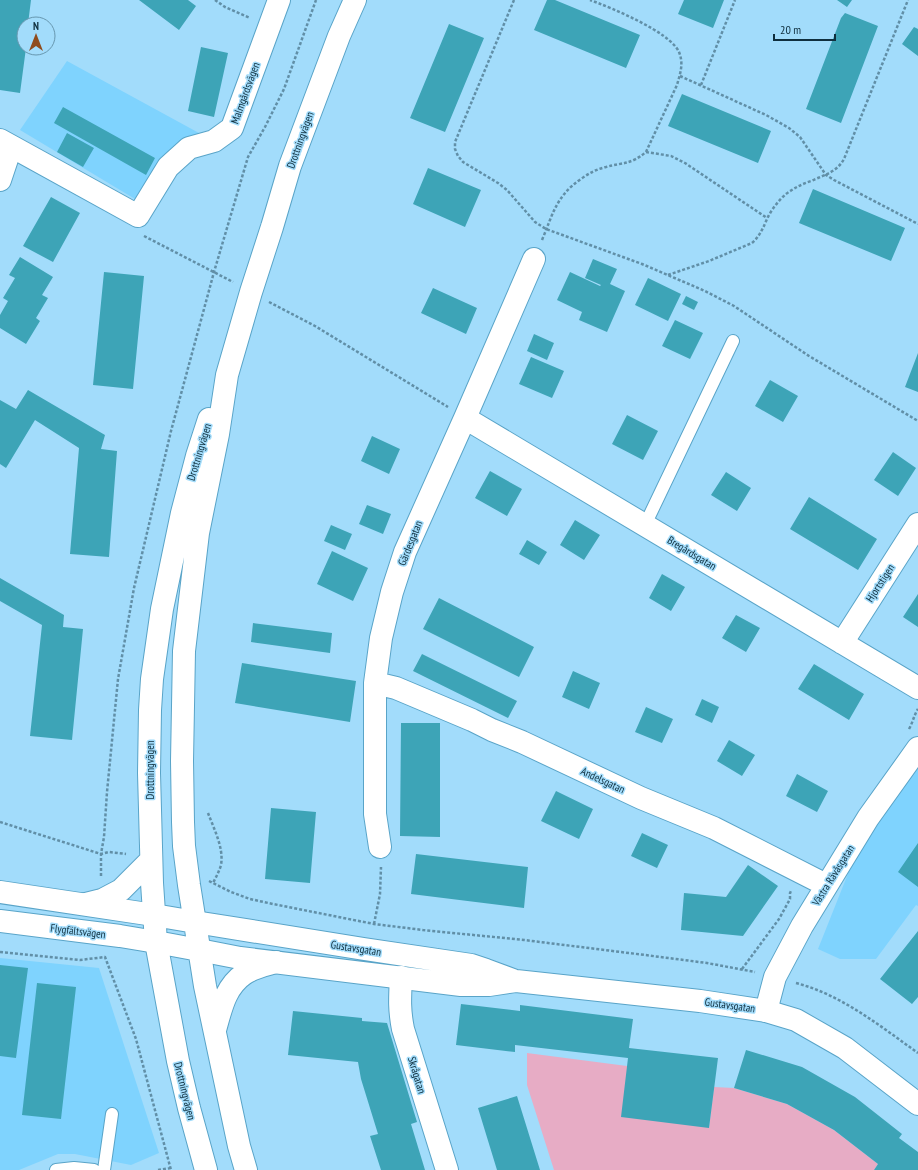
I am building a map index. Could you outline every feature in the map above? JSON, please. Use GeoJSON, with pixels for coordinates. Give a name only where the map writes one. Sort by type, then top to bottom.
{"type":"FeatureCollection","features":[{"type":"Feature","properties":{"kind":"street","name":"Malmgårdsvägen"},"geometry":{"type":"LineString","coordinates":[[6,143],[138,216],[168,166],[188,148],[214,141],[232,128],[279,0]]}},
{"type":"Feature","properties":{"kind":"street","name":"Drottningvägen"},"geometry":{"type":"LineString","coordinates":[[246,1170],[239,1146],[214,1033],[188,877],[183,822],[182,761],[184,651],[198,533],[218,434],[227,376],[290,166],[339,36],[355,0]]}},
{"type":"Feature","properties":{"kind":"street"},"geometry":{"type":"LineString","coordinates":[[0,180],[6,143]]}},
{"type":"Feature","properties":{"kind":"street","name":"Gärdesgatan"},"geometry":{"type":"LineString","coordinates":[[380,847],[375,814],[375,684],[381,638],[392,592],[403,559],[466,418],[534,259]]}},
{"type":"Feature","properties":{"kind":"street","name":"Drottningvägen"},"geometry":{"type":"LineString","coordinates":[[206,1170],[178,1061],[156,942],[151,860],[149,773],[150,710],[158,632],[182,513],[204,434],[213,408],[227,376]]}},
{"type":"Feature","properties":{"kind":"street","name":"Bregårdsgatan"},"geometry":{"type":"LineString","coordinates":[[466,418],[918,688]]}},
{"type":"Feature","properties":{"kind":"street","name":"Hjortstigen"},"geometry":{"type":"LineString","coordinates":[[842,643],[918,524]]}},
{"type":"Feature","properties":{"kind":"street","name":"Andelsgatan"},"geometry":{"type":"LineString","coordinates":[[375,684],[396,688],[522,742],[641,798],[714,828],[826,885]]}},
{"type":"Feature","properties":{"kind":"street","name":"Västra Rävåsgatan"},"geometry":{"type":"LineString","coordinates":[[766,1011],[774,977],[802,926],[868,818],[918,748]]}},
{"type":"Feature","properties":{"kind":"street"},"geometry":{"type":"LineString","coordinates":[[86,904],[102,900],[121,890],[151,860]]}},
{"type":"Feature","properties":{"kind":"street"},"geometry":{"type":"LineString","coordinates":[[0,892],[154,915]]}},
{"type":"Feature","properties":{"kind":"street","name":"Gustavsgatan"},"geometry":{"type":"LineString","coordinates":[[154,915],[471,966],[516,981],[700,1001],[766,1011],[796,1020],[845,1048],[918,1104]]}},
{"type":"Feature","properties":{"kind":"street","name":"Flygfältsvägen"},"geometry":{"type":"LineString","coordinates":[[0,921],[120,936],[199,950]]}},
{"type":"Feature","properties":{"kind":"street","name":"Gustavsgatan"},"geometry":{"type":"LineString","coordinates":[[199,950],[240,958],[461,985],[489,985],[516,981]]}},
{"type":"Feature","properties":{"kind":"street","name":"Skrågatan"},"geometry":{"type":"LineString","coordinates":[[404,955],[399,1002],[400,1013],[447,1170]]}},
{"type":"Feature","properties":{"kind":"street"},"geometry":{"type":"LineString","coordinates":[[214,1033],[226,995],[234,983],[244,974],[259,967],[276,962]]}},
{"type":"Feature","properties":{"kind":"lane"},"geometry":{"type":"LineString","coordinates":[[645,525],[733,341]]}},
{"type":"Feature","properties":{"kind":"lane"},"geometry":{"type":"LineString","coordinates":[[104,1170],[112,1114]]}},
{"type":"Feature","properties":{"kind":"lane"},"geometry":{"type":"LineString","coordinates":[[56,1170],[74,1168],[94,1170]]}},
{"type":"Feature","properties":{"kind":"path"},"geometry":{"type":"LineString","coordinates":[[214,0],[225,7],[269,27]]}},
{"type":"Feature","properties":{"kind":"path"},"geometry":{"type":"LineString","coordinates":[[514,0],[455,142],[455,149],[463,162],[507,190],[535,222],[546,229],[642,264],[705,291],[734,306],[809,356],[918,422]]}},
{"type":"Feature","properties":{"kind":"path"},"geometry":{"type":"LineString","coordinates":[[534,259],[557,204],[562,195],[570,186],[598,169],[630,162],[646,152],[680,76],[682,65],[680,54],[671,42],[650,27],[590,0]]}},
{"type":"Feature","properties":{"kind":"path"},"geometry":{"type":"LineString","coordinates":[[702,85],[735,0]]}},
{"type":"Feature","properties":{"kind":"path"},"geometry":{"type":"LineString","coordinates":[[668,275],[709,261],[752,243],[757,239],[777,203],[789,192],[834,171],[840,166],[908,0]]}},
{"type":"Feature","properties":{"kind":"path"},"geometry":{"type":"LineString","coordinates":[[680,76],[766,115],[789,128],[800,137],[826,175],[918,224]]}},
{"type":"Feature","properties":{"kind":"path"},"geometry":{"type":"LineString","coordinates":[[646,152],[671,156],[685,163],[768,218]]}},
{"type":"Feature","properties":{"kind":"path"},"geometry":{"type":"LineString","coordinates":[[208,813],[219,839],[221,856],[221,864],[213,883]]}},
{"type":"Feature","properties":{"kind":"path"},"geometry":{"type":"LineString","coordinates":[[0,822],[101,854],[109,852],[128,855]]}},
{"type":"Feature","properties":{"kind":"path"},"geometry":{"type":"LineString","coordinates":[[374,924],[380,894],[380,847]]}},
{"type":"Feature","properties":{"kind":"path"},"geometry":{"type":"LineString","coordinates":[[208,880],[231,892],[250,898],[374,924],[524,940],[707,963],[742,969],[811,986],[821,990],[858,1010],[918,1053]]}},
{"type":"Feature","properties":{"kind":"path"},"geometry":{"type":"LineString","coordinates":[[0,952],[80,960],[105,957],[136,1039],[171,1169],[158,1170]]}},
{"type":"Feature","properties":{"kind":"shaded area"},"geometry":{"type":"Polygon","coordinates":[[[67,61],[199,133],[150,208],[20,130],[67,61]]]}},
{"type":"Feature","properties":{"kind":"shaded area"},"geometry":{"type":"Polygon","coordinates":[[[918,761],[918,906],[916,905],[876,959],[840,959],[818,949],[857,851],[918,761]]]}},
{"type":"Feature","properties":{"kind":"shaded area"},"geometry":{"type":"Polygon","coordinates":[[[0,958],[99,968],[159,1153],[131,1165],[75,1154],[58,1154],[19,1170],[0,1170],[0,958]]]}},
{"type":"Feature","properties":{"kind":"shaded area"},"geometry":{"type":"Polygon","coordinates":[[[527,1053],[627,1066],[709,1128],[714,1087],[734,1088],[787,1104],[834,1130],[878,1164],[874,1170],[554,1170],[527,1085],[527,1053]]]}},
{"type":"Feature","properties":{"kind":"building"},"geometry":{"type":"Polygon","coordinates":[[[0,0],[31,0],[29,16],[16,16],[16,56],[25,56],[20,93],[0,90],[0,0]]]}},
{"type":"Feature","properties":{"kind":"building"},"geometry":{"type":"Polygon","coordinates":[[[139,0],[188,0],[196,6],[179,30],[139,0]]]}},
{"type":"Feature","properties":{"kind":"building"},"geometry":{"type":"Polygon","coordinates":[[[547,0],[555,0],[640,35],[626,68],[534,30],[547,0]]]}},
{"type":"Feature","properties":{"kind":"building"},"geometry":{"type":"Polygon","coordinates":[[[684,0],[724,0],[713,28],[678,14],[684,0]]]}},
{"type":"Feature","properties":{"kind":"building"},"geometry":{"type":"Polygon","coordinates":[[[837,0],[852,0],[847,7],[837,0]]]}},
{"type":"Feature","properties":{"kind":"building"},"geometry":{"type":"Polygon","coordinates":[[[845,13],[878,26],[841,123],[806,109],[841,18],[845,13]]]}},
{"type":"Feature","properties":{"kind":"building"},"geometry":{"type":"Polygon","coordinates":[[[449,24],[484,38],[445,132],[410,118],[449,24]]]}},
{"type":"Feature","properties":{"kind":"building"},"geometry":{"type":"Polygon","coordinates":[[[914,27],[918,29],[918,56],[902,44],[914,27]]]}},
{"type":"Feature","properties":{"kind":"building"},"geometry":{"type":"Polygon","coordinates":[[[201,47],[228,53],[214,117],[188,111],[201,47]]]}},
{"type":"Feature","properties":{"kind":"building"},"geometry":{"type":"Polygon","coordinates":[[[682,94],[771,131],[758,163],[668,126],[682,94]]]}},
{"type":"Feature","properties":{"kind":"building"},"geometry":{"type":"Polygon","coordinates":[[[63,107],[155,158],[146,175],[54,123],[63,107]]]}},
{"type":"Feature","properties":{"kind":"building"},"geometry":{"type":"Polygon","coordinates":[[[67,133],[94,148],[83,167],[57,152],[67,133]]]}},
{"type":"Feature","properties":{"kind":"building"},"geometry":{"type":"Polygon","coordinates":[[[428,168],[481,190],[465,227],[413,204],[428,168]]]}},
{"type":"Feature","properties":{"kind":"building"},"geometry":{"type":"Polygon","coordinates":[[[813,189],[905,228],[891,261],[799,223],[813,189]]]}},
{"type":"Feature","properties":{"kind":"building"},"geometry":{"type":"Polygon","coordinates":[[[51,197],[80,213],[53,262],[23,246],[51,197]]]}},
{"type":"Feature","properties":{"kind":"building"},"geometry":{"type":"Polygon","coordinates":[[[20,257],[53,277],[42,295],[48,298],[36,318],[40,321],[26,344],[0,328],[0,315],[8,301],[3,298],[15,278],[9,275],[20,257]]]}},
{"type":"Feature","properties":{"kind":"building"},"geometry":{"type":"Polygon","coordinates":[[[593,259],[617,269],[610,284],[625,291],[607,332],[579,320],[582,312],[557,300],[570,272],[600,286],[601,285],[585,278],[593,259]]]}},
{"type":"Feature","properties":{"kind":"building"},"geometry":{"type":"Polygon","coordinates":[[[104,272],[144,276],[133,389],[93,385],[104,272]]]}},
{"type":"Feature","properties":{"kind":"building"},"geometry":{"type":"Polygon","coordinates":[[[648,278],[681,294],[668,321],[635,305],[648,278]]]}},
{"type":"Feature","properties":{"kind":"building"},"geometry":{"type":"Polygon","coordinates":[[[433,288],[477,308],[466,334],[421,313],[433,288]]]}},
{"type":"Feature","properties":{"kind":"building"},"geometry":{"type":"Polygon","coordinates":[[[686,296],[698,302],[694,310],[682,304],[686,296]]]}},
{"type":"Feature","properties":{"kind":"building"},"geometry":{"type":"Polygon","coordinates":[[[675,320],[703,333],[690,359],[662,346],[675,320]]]}},
{"type":"Feature","properties":{"kind":"building"},"geometry":{"type":"Polygon","coordinates":[[[534,334],[554,343],[547,360],[527,351],[534,334]]]}},
{"type":"Feature","properties":{"kind":"building"},"geometry":{"type":"Polygon","coordinates":[[[918,353],[918,392],[905,387],[918,353]]]}},
{"type":"Feature","properties":{"kind":"building"},"geometry":{"type":"Polygon","coordinates":[[[531,357],[564,371],[552,398],[519,384],[531,357]]]}},
{"type":"Feature","properties":{"kind":"building"},"geometry":{"type":"Polygon","coordinates":[[[770,380],[798,396],[783,422],[755,406],[770,380]]]}},
{"type":"Feature","properties":{"kind":"building"},"geometry":{"type":"Polygon","coordinates":[[[28,390],[105,435],[101,449],[117,451],[109,557],[70,554],[79,448],[35,420],[6,468],[0,464],[0,400],[16,409],[28,390]]]}},
{"type":"Feature","properties":{"kind":"building"},"geometry":{"type":"Polygon","coordinates":[[[627,415],[658,431],[643,460],[612,444],[627,415]]]}},
{"type":"Feature","properties":{"kind":"building"},"geometry":{"type":"Polygon","coordinates":[[[372,436],[400,449],[389,474],[361,461],[372,436]]]}},
{"type":"Feature","properties":{"kind":"building"},"geometry":{"type":"Polygon","coordinates":[[[893,452],[916,468],[898,496],[874,480],[893,452]]]}},
{"type":"Feature","properties":{"kind":"building"},"geometry":{"type":"Polygon","coordinates":[[[490,471],[522,489],[507,516],[475,498],[490,471]]]}},
{"type":"Feature","properties":{"kind":"building"},"geometry":{"type":"Polygon","coordinates":[[[726,472],[751,488],[737,511],[711,495],[726,472]]]}},
{"type":"Feature","properties":{"kind":"building"},"geometry":{"type":"Polygon","coordinates":[[[809,497],[877,539],[858,570],[790,529],[809,497]]]}},
{"type":"Feature","properties":{"kind":"building"},"geometry":{"type":"Polygon","coordinates":[[[367,505],[391,514],[383,534],[359,524],[367,505]]]}},
{"type":"Feature","properties":{"kind":"building"},"geometry":{"type":"Polygon","coordinates":[[[575,520],[600,535],[584,560],[560,545],[575,520]]]}},
{"type":"Feature","properties":{"kind":"building"},"geometry":{"type":"Polygon","coordinates":[[[331,525],[352,534],[345,550],[324,541],[331,525]]]}},
{"type":"Feature","properties":{"kind":"building"},"geometry":{"type":"Polygon","coordinates":[[[527,540],[547,552],[539,565],[519,554],[527,540]]]}},
{"type":"Feature","properties":{"kind":"building"},"geometry":{"type":"Polygon","coordinates":[[[332,551],[368,568],[353,601],[317,584],[332,551]]]}},
{"type":"Feature","properties":{"kind":"building"},"geometry":{"type":"Polygon","coordinates":[[[662,574],[685,587],[671,611],[649,598],[662,574]]]}},
{"type":"Feature","properties":{"kind":"building"},"geometry":{"type":"Polygon","coordinates":[[[0,578],[64,615],[63,627],[83,629],[72,740],[30,736],[42,625],[0,601],[0,578]]]}},
{"type":"Feature","properties":{"kind":"building"},"geometry":{"type":"Polygon","coordinates":[[[918,594],[918,627],[903,617],[918,594]]]}},
{"type":"Feature","properties":{"kind":"building"},"geometry":{"type":"Polygon","coordinates":[[[439,598],[534,647],[519,677],[423,629],[439,598]]]}},
{"type":"Feature","properties":{"kind":"building"},"geometry":{"type":"Polygon","coordinates":[[[736,615],[760,628],[746,652],[722,638],[736,615]]]}},
{"type":"Feature","properties":{"kind":"building"},"geometry":{"type":"Polygon","coordinates":[[[253,623],[332,633],[330,653],[251,642],[253,623]]]}},
{"type":"Feature","properties":{"kind":"building"},"geometry":{"type":"Polygon","coordinates":[[[422,654],[517,701],[508,718],[413,671],[422,654]]]}},
{"type":"Feature","properties":{"kind":"building"},"geometry":{"type":"Polygon","coordinates":[[[242,663],[356,681],[350,722],[235,703],[242,663]]]}},
{"type":"Feature","properties":{"kind":"building"},"geometry":{"type":"Polygon","coordinates":[[[814,664],[864,694],[849,720],[798,689],[814,664]]]}},
{"type":"Feature","properties":{"kind":"building"},"geometry":{"type":"Polygon","coordinates":[[[573,671],[600,683],[589,709],[562,697],[573,671]]]}},
{"type":"Feature","properties":{"kind":"building"},"geometry":{"type":"Polygon","coordinates":[[[702,699],[719,707],[712,723],[695,715],[702,699]]]}},
{"type":"Feature","properties":{"kind":"building"},"geometry":{"type":"Polygon","coordinates":[[[646,707],[673,719],[662,743],[635,732],[646,707]]]}},
{"type":"Feature","properties":{"kind":"building"},"geometry":{"type":"Polygon","coordinates":[[[401,723],[440,723],[440,837],[400,836],[401,723]]]}},
{"type":"Feature","properties":{"kind":"building"},"geometry":{"type":"Polygon","coordinates":[[[729,740],[755,755],[742,776],[717,761],[729,740]]]}},
{"type":"Feature","properties":{"kind":"building"},"geometry":{"type":"Polygon","coordinates":[[[797,774],[828,791],[817,812],[786,796],[797,774]]]}},
{"type":"Feature","properties":{"kind":"building"},"geometry":{"type":"Polygon","coordinates":[[[556,791],[593,809],[579,839],[541,821],[556,791]]]}},
{"type":"Feature","properties":{"kind":"building"},"geometry":{"type":"Polygon","coordinates":[[[271,808],[316,812],[310,883],[265,879],[271,808]]]}},
{"type":"Feature","properties":{"kind":"building"},"geometry":{"type":"Polygon","coordinates":[[[642,833],[668,845],[657,868],[631,856],[642,833]]]}},
{"type":"Feature","properties":{"kind":"building"},"geometry":{"type":"Polygon","coordinates":[[[918,843],[918,887],[898,872],[918,843]]]}},
{"type":"Feature","properties":{"kind":"building"},"geometry":{"type":"Polygon","coordinates":[[[416,854],[528,867],[524,908],[411,894],[416,854]]]}},
{"type":"Feature","properties":{"kind":"building"},"geometry":{"type":"Polygon","coordinates":[[[748,865],[778,886],[743,936],[681,930],[684,893],[726,897],[748,865]]]}},
{"type":"Feature","properties":{"kind":"building"},"geometry":{"type":"Polygon","coordinates":[[[918,931],[918,997],[912,1004],[880,979],[918,931]]]}},
{"type":"Feature","properties":{"kind":"building"},"geometry":{"type":"Polygon","coordinates":[[[0,965],[28,968],[16,1058],[0,1056],[0,965]]]}},
{"type":"Feature","properties":{"kind":"building"},"geometry":{"type":"Polygon","coordinates":[[[37,983],[76,987],[61,1119],[22,1115],[37,983]]]}},
{"type":"Feature","properties":{"kind":"building"},"geometry":{"type":"Polygon","coordinates":[[[461,1004],[520,1011],[520,1005],[633,1019],[629,1048],[718,1058],[709,1128],[621,1117],[628,1058],[515,1045],[515,1052],[456,1045],[461,1004]]]}},
{"type":"Feature","properties":{"kind":"building"},"geometry":{"type":"Polygon","coordinates":[[[293,1011],[362,1018],[362,1021],[387,1023],[417,1122],[411,1124],[425,1170],[381,1170],[370,1136],[378,1134],[361,1079],[358,1062],[288,1055],[293,1011]]]}},
{"type":"Feature","properties":{"kind":"building"},"geometry":{"type":"Polygon","coordinates":[[[746,1050],[802,1067],[855,1097],[902,1134],[899,1138],[918,1152],[918,1170],[874,1170],[878,1164],[834,1130],[787,1104],[734,1088],[746,1050]]]}},
{"type":"Feature","properties":{"kind":"building"},"geometry":{"type":"Polygon","coordinates":[[[517,1096],[540,1170],[497,1170],[478,1108],[517,1096]]]}}]}
